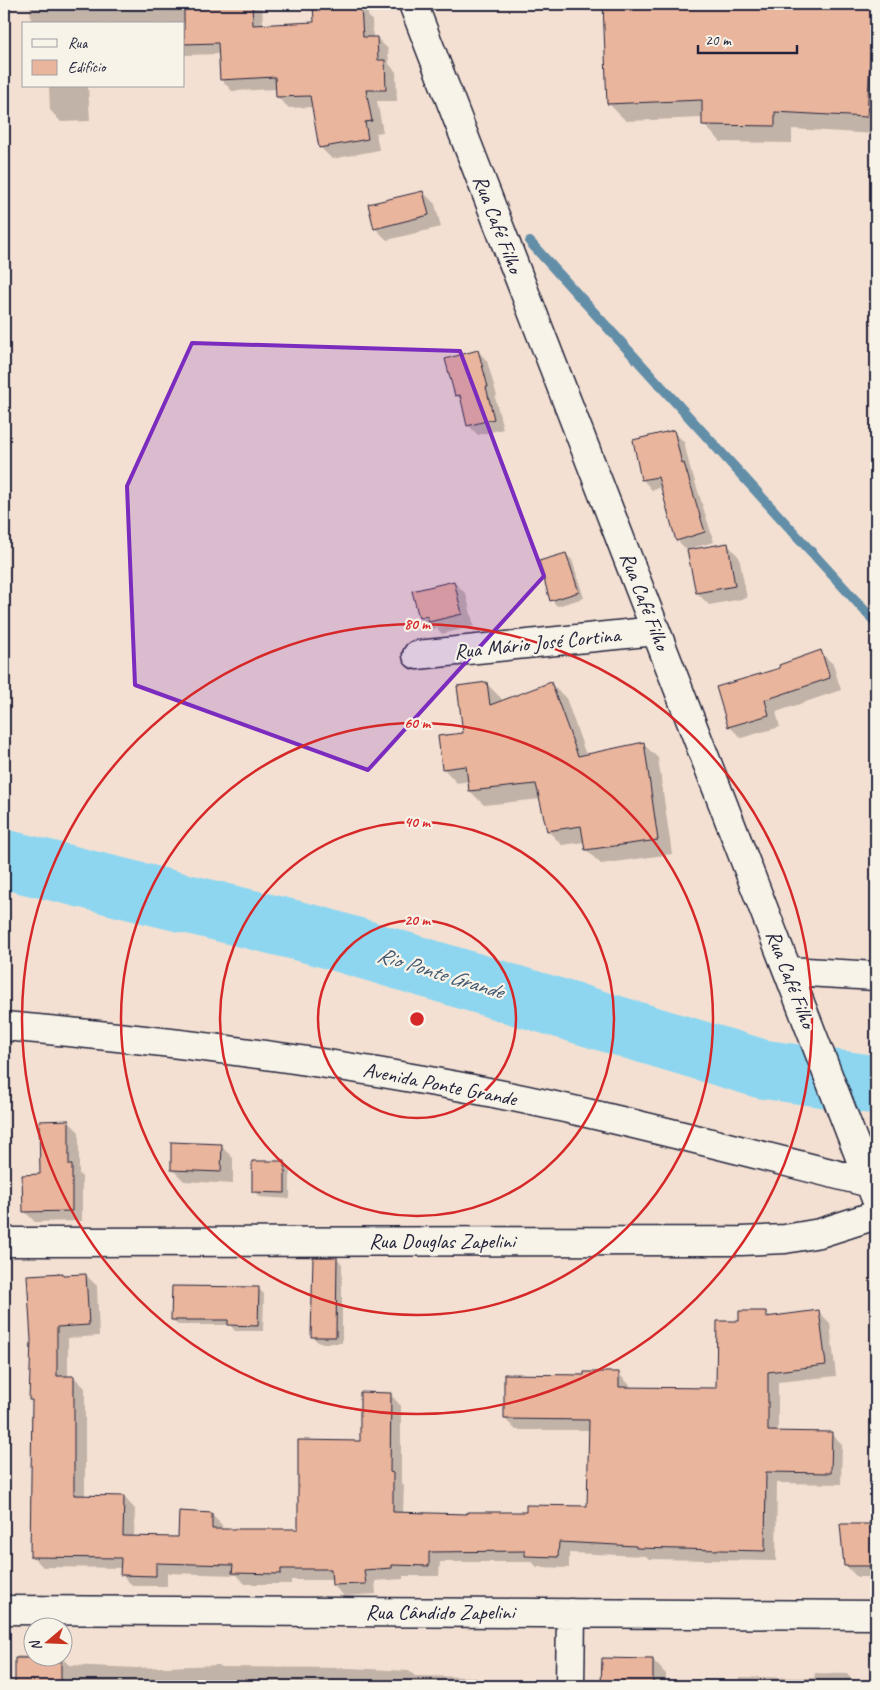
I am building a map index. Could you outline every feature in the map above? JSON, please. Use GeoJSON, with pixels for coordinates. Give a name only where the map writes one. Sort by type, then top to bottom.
{"type":"FeatureCollection","features":[{"type":"Feature","properties":{"kind":"street","name":"Rua Café Filho"},"geometry":{"type":"LineString","coordinates":[[413,4],[873,1191]]}},
{"type":"Feature","properties":{"kind":"street","name":"Rua Mário José Cortina"},"geometry":{"type":"LineString","coordinates":[[418,655],[656,631]]}},
{"type":"Feature","properties":{"kind":"street"},"geometry":{"type":"LineString","coordinates":[[788,971],[876,976]]}},
{"type":"Feature","properties":{"kind":"street","name":"Avenida Ponte Grande"},"geometry":{"type":"LineString","coordinates":[[4,1026],[140,1038],[260,1054],[414,1078],[578,1111],[873,1191]]}},
{"type":"Feature","properties":{"kind":"street","name":"Rua Douglas Zapelini"},"geometry":{"type":"LineString","coordinates":[[4,1242],[785,1239],[820,1234],[876,1215]]}},
{"type":"Feature","properties":{"kind":"street","name":"Rua Cândido Zapelini"},"geometry":{"type":"LineString","coordinates":[[4,1610],[876,1615]]}},
{"type":"Feature","properties":{"kind":"street"},"geometry":{"type":"LineString","coordinates":[[570,1613],[570,1686]]}},
{"type":"Feature","properties":{"kind":"highlighted area"},"geometry":{"type":"Polygon","coordinates":[[[192,343],[460,351],[544,576],[368,770],[135,685],[127,486],[192,343]]]}},
{"type":"Feature","properties":{"kind":"building"},"geometry":{"type":"Polygon","coordinates":[[[184,4],[252,4],[253,25],[314,22],[313,4],[357,4],[358,7],[361,7],[363,37],[377,37],[378,60],[385,60],[386,90],[366,90],[372,121],[365,122],[368,139],[319,148],[310,96],[276,97],[275,77],[220,80],[218,43],[185,44],[184,4]]]}},
{"type":"Feature","properties":{"kind":"building"},"geometry":{"type":"Polygon","coordinates":[[[603,4],[873,4],[867,117],[775,112],[775,126],[702,125],[702,100],[607,104],[603,4]]]}},
{"type":"Feature","properties":{"kind":"building"},"geometry":{"type":"Polygon","coordinates":[[[423,191],[429,215],[374,229],[368,204],[423,191]]]}},
{"type":"Feature","properties":{"kind":"building"},"geometry":{"type":"Polygon","coordinates":[[[478,350],[494,419],[467,426],[460,395],[455,396],[445,359],[478,350]]]}},
{"type":"Feature","properties":{"kind":"building"},"geometry":{"type":"Polygon","coordinates":[[[674,430],[682,464],[684,463],[705,532],[676,541],[658,477],[641,480],[633,440],[674,430]]]}},
{"type":"Feature","properties":{"kind":"building"},"geometry":{"type":"Polygon","coordinates":[[[728,543],[735,586],[696,593],[687,550],[728,543]]]}},
{"type":"Feature","properties":{"kind":"building"},"geometry":{"type":"Polygon","coordinates":[[[566,553],[579,592],[550,601],[539,561],[566,553]]]}},
{"type":"Feature","properties":{"kind":"building"},"geometry":{"type":"Polygon","coordinates":[[[454,581],[462,614],[429,622],[427,616],[419,618],[412,591],[454,581]]]}},
{"type":"Feature","properties":{"kind":"building"},"geometry":{"type":"Polygon","coordinates":[[[821,650],[830,678],[765,700],[769,715],[728,727],[716,687],[780,668],[779,665],[821,650]]]}},
{"type":"Feature","properties":{"kind":"building"},"geometry":{"type":"Polygon","coordinates":[[[487,682],[490,705],[551,682],[578,756],[644,742],[658,840],[585,850],[581,826],[547,831],[536,784],[469,791],[466,766],[442,769],[438,736],[463,733],[457,686],[487,682]]]}},
{"type":"Feature","properties":{"kind":"building"},"geometry":{"type":"Polygon","coordinates":[[[69,1120],[69,1165],[72,1165],[72,1211],[23,1212],[22,1175],[40,1174],[39,1121],[69,1120]]]}},
{"type":"Feature","properties":{"kind":"building"},"geometry":{"type":"Polygon","coordinates":[[[171,1142],[222,1144],[221,1172],[171,1170],[171,1142]]]}},
{"type":"Feature","properties":{"kind":"building"},"geometry":{"type":"Polygon","coordinates":[[[252,1161],[285,1161],[285,1193],[252,1192],[252,1161]]]}},
{"type":"Feature","properties":{"kind":"building"},"geometry":{"type":"Polygon","coordinates":[[[313,1257],[337,1257],[336,1337],[311,1337],[313,1257]]]}},
{"type":"Feature","properties":{"kind":"building"},"geometry":{"type":"Polygon","coordinates":[[[63,1273],[63,1275],[86,1274],[89,1325],[57,1327],[57,1376],[74,1376],[74,1495],[124,1496],[123,1536],[178,1537],[179,1511],[212,1513],[212,1529],[298,1529],[298,1440],[360,1441],[360,1392],[391,1393],[390,1472],[393,1473],[393,1512],[467,1514],[467,1512],[526,1512],[526,1505],[587,1506],[589,1420],[504,1419],[504,1374],[584,1375],[584,1372],[619,1372],[619,1387],[716,1388],[717,1321],[739,1321],[739,1311],[766,1311],[766,1317],[819,1310],[826,1365],[768,1372],[768,1431],[832,1432],[831,1473],[766,1472],[765,1551],[636,1548],[636,1546],[559,1542],[558,1557],[525,1556],[525,1551],[429,1552],[429,1566],[392,1565],[392,1568],[364,1570],[366,1584],[332,1585],[331,1569],[281,1569],[281,1574],[232,1573],[233,1565],[156,1563],[156,1576],[120,1575],[121,1558],[30,1557],[32,1400],[29,1400],[31,1340],[27,1275],[63,1273]]]}},
{"type":"Feature","properties":{"kind":"building"},"geometry":{"type":"Polygon","coordinates":[[[172,1286],[259,1287],[258,1326],[228,1325],[228,1320],[171,1320],[172,1286]]]}},
{"type":"Feature","properties":{"kind":"building"},"geometry":{"type":"Polygon","coordinates":[[[840,1524],[876,1524],[876,1566],[844,1566],[840,1524]]]}},
{"type":"Feature","properties":{"kind":"building"},"geometry":{"type":"Polygon","coordinates":[[[15,1658],[22,1658],[22,1668],[61,1668],[61,1686],[15,1686],[15,1658]]]}},
{"type":"Feature","properties":{"kind":"building"},"geometry":{"type":"Polygon","coordinates":[[[602,1658],[653,1659],[653,1686],[601,1686],[602,1658]]]}},
{"type":"Feature","properties":{"kind":"waterway"},"geometry":{"type":"LineString","coordinates":[[530,242],[876,623]]}},
{"type":"Feature","properties":{"kind":"waterway","name":"Rio Ponte Grande"},"geometry":{"type":"LineString","coordinates":[[4,859],[319,936],[762,1069],[876,1085]]}}]}
